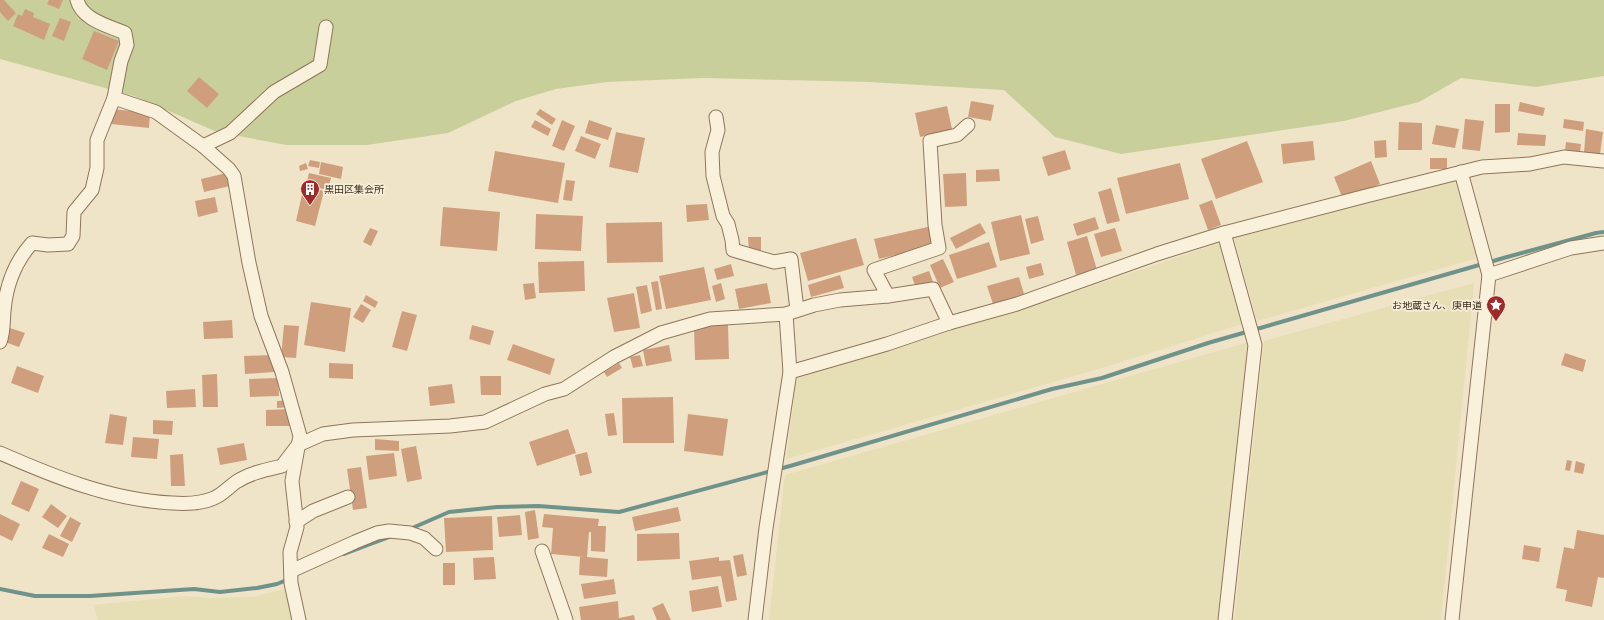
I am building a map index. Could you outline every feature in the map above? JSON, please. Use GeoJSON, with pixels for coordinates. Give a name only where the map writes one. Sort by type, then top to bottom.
{"type":"FeatureCollection","features":[{"type":"Feature","properties":{"kind":"street"},"geometry":{"type":"LineString","coordinates":[[0,342],[4,332],[4,311],[8,283],[22,254],[32,243],[48,245],[68,244],[73,236],[74,212],[92,190],[97,168],[97,140],[114,98],[121,61],[127,45],[125,33],[93,19],[83,12],[77,0]]}},
{"type":"Feature","properties":{"kind":"street"},"geometry":{"type":"LineString","coordinates":[[203,146],[230,133],[274,92],[320,65],[326,27]]}},
{"type":"Feature","properties":{"kind":"street"},"geometry":{"type":"LineString","coordinates":[[114,98],[156,112],[203,146],[229,169],[234,176],[248,263],[261,316],[286,386],[300,436],[292,480],[296,527],[290,552],[291,577],[299,620]]}},
{"type":"Feature","properties":{"kind":"street"},"geometry":{"type":"LineString","coordinates":[[716,117],[718,130],[712,152],[713,176],[723,216],[728,224],[732,240],[732,250],[774,262],[791,260],[790,372],[776,462],[755,620]]}},
{"type":"Feature","properties":{"kind":"street"},"geometry":{"type":"LineString","coordinates":[[888,296],[874,270],[939,248],[935,225],[930,141],[957,135],[968,125]]}},
{"type":"Feature","properties":{"kind":"street"},"geometry":{"type":"LineString","coordinates":[[790,372],[887,344],[949,322],[1017,304],[1157,254],[1224,233],[1482,167],[1530,164],[1564,157],[1603,162]]}},
{"type":"Feature","properties":{"kind":"street"},"geometry":{"type":"LineString","coordinates":[[1452,620],[1489,274],[1461,172]]}},
{"type":"Feature","properties":{"kind":"street"},"geometry":{"type":"LineString","coordinates":[[1224,233],[1255,345],[1225,620]]}},
{"type":"Feature","properties":{"kind":"street"},"geometry":{"type":"LineString","coordinates":[[1489,274],[1571,248],[1604,242]]}},
{"type":"Feature","properties":{"kind":"street"},"geometry":{"type":"LineString","coordinates":[[0,453],[41,471],[104,493],[151,502],[190,504],[214,498],[236,482],[255,472],[282,466],[298,445],[323,434],[353,430],[450,426],[485,422],[545,394],[564,389],[614,357],[661,333],[710,318],[791,312],[814,305],[840,300],[888,296],[933,289],[949,322]]}},
{"type":"Feature","properties":{"kind":"street"},"geometry":{"type":"LineString","coordinates":[[296,522],[313,511],[348,498]]}},
{"type":"Feature","properties":{"kind":"street"},"geometry":{"type":"LineString","coordinates":[[291,577],[354,542],[377,533],[389,531],[410,533],[424,538],[436,549]]}},
{"type":"Feature","properties":{"kind":"street"},"geometry":{"type":"LineString","coordinates":[[542,551],[566,620]]}},
{"type":"Feature","properties":{"kind":"shaded area"},"geometry":{"type":"Polygon","coordinates":[[[1455,181],[1477,258],[1257,321],[1234,238],[1455,181]]]}},
{"type":"Feature","properties":{"kind":"shaded area"},"geometry":{"type":"Polygon","coordinates":[[[1219,243],[1242,324],[1102,368],[786,459],[797,377],[1075,292],[1219,243]]]}},
{"type":"Feature","properties":{"kind":"shaded area"},"geometry":{"type":"Polygon","coordinates":[[[1474,283],[1441,620],[1234,620],[1264,341],[1474,283]]]}},
{"type":"Feature","properties":{"kind":"shaded area"},"geometry":{"type":"Polygon","coordinates":[[[1249,342],[1218,620],[769,620],[785,475],[1249,342]]]}},
{"type":"Feature","properties":{"kind":"shaded area"},"geometry":{"type":"Polygon","coordinates":[[[285,588],[292,620],[98,620],[93,605],[185,596],[206,598],[255,597],[285,588]]]}},
{"type":"Feature","properties":{"kind":"green space"},"geometry":{"type":"Polygon","coordinates":[[[0,0],[1604,0],[1604,76],[1536,87],[1461,78],[1419,102],[1344,121],[1121,154],[1055,137],[1004,90],[869,82],[703,78],[607,82],[556,89],[516,101],[448,133],[367,145],[286,145],[217,132],[134,96],[0,59],[0,0]]]}},
{"type":"Feature","properties":{"kind":"building"},"geometry":{"type":"Polygon","coordinates":[[[0,0],[4,0],[16,13],[8,21],[0,12],[0,0]]]}},
{"type":"Feature","properties":{"kind":"building"},"geometry":{"type":"Polygon","coordinates":[[[49,0],[63,0],[59,9],[47,4],[49,0]]]}},
{"type":"Feature","properties":{"kind":"building"},"geometry":{"type":"Polygon","coordinates":[[[25,9],[34,13],[33,17],[50,24],[44,40],[13,26],[18,14],[22,16],[25,9]]]}},
{"type":"Feature","properties":{"kind":"building"},"geometry":{"type":"Polygon","coordinates":[[[60,18],[71,22],[64,41],[52,36],[60,18]]]}},
{"type":"Feature","properties":{"kind":"building"},"geometry":{"type":"Polygon","coordinates":[[[94,31],[119,41],[107,70],[82,59],[94,31]]]}},
{"type":"Feature","properties":{"kind":"building"},"geometry":{"type":"Polygon","coordinates":[[[199,77],[219,94],[207,108],[187,91],[199,77]]]}},
{"type":"Feature","properties":{"kind":"building"},"geometry":{"type":"Polygon","coordinates":[[[971,101],[994,105],[991,121],[968,117],[971,101]]]}},
{"type":"Feature","properties":{"kind":"building"},"geometry":{"type":"Polygon","coordinates":[[[1520,102],[1545,108],[1543,116],[1518,111],[1520,102]]]}},
{"type":"Feature","properties":{"kind":"building"},"geometry":{"type":"Polygon","coordinates":[[[1495,104],[1510,104],[1510,132],[1495,133],[1495,104]]]}},
{"type":"Feature","properties":{"kind":"building"},"geometry":{"type":"Polygon","coordinates":[[[947,106],[952,129],[920,137],[915,113],[947,106]]]}},
{"type":"Feature","properties":{"kind":"building"},"geometry":{"type":"Polygon","coordinates":[[[113,109],[150,113],[149,128],[111,124],[113,109]]]}},
{"type":"Feature","properties":{"kind":"building"},"geometry":{"type":"Polygon","coordinates":[[[540,109],[556,119],[552,125],[536,114],[540,109]]]}},
{"type":"Feature","properties":{"kind":"building"},"geometry":{"type":"Polygon","coordinates":[[[1465,119],[1484,121],[1480,151],[1462,149],[1465,119]]]}},
{"type":"Feature","properties":{"kind":"building"},"geometry":{"type":"Polygon","coordinates":[[[1564,119],[1584,122],[1583,131],[1563,128],[1564,119]]]}},
{"type":"Feature","properties":{"kind":"building"},"geometry":{"type":"Polygon","coordinates":[[[535,120],[551,129],[548,136],[531,127],[535,120]]]}},
{"type":"Feature","properties":{"kind":"building"},"geometry":{"type":"Polygon","coordinates":[[[562,120],[575,126],[564,151],[552,146],[562,120]]]}},
{"type":"Feature","properties":{"kind":"building"},"geometry":{"type":"Polygon","coordinates":[[[589,120],[612,128],[608,140],[585,133],[589,120]]]}},
{"type":"Feature","properties":{"kind":"building"},"geometry":{"type":"Polygon","coordinates":[[[1399,122],[1422,123],[1422,150],[1398,150],[1399,122]]]}},
{"type":"Feature","properties":{"kind":"building"},"geometry":{"type":"Polygon","coordinates":[[[1436,125],[1459,129],[1455,148],[1432,144],[1436,125]]]}},
{"type":"Feature","properties":{"kind":"building"},"geometry":{"type":"Polygon","coordinates":[[[1586,129],[1603,132],[1600,154],[1584,152],[1586,129]]]}},
{"type":"Feature","properties":{"kind":"building"},"geometry":{"type":"Polygon","coordinates":[[[616,132],[645,138],[638,173],[609,167],[616,132]]]}},
{"type":"Feature","properties":{"kind":"building"},"geometry":{"type":"Polygon","coordinates":[[[1518,133],[1546,135],[1545,146],[1517,145],[1518,133]]]}},
{"type":"Feature","properties":{"kind":"building"},"geometry":{"type":"Polygon","coordinates":[[[581,136],[601,144],[595,159],[575,151],[581,136]]]}},
{"type":"Feature","properties":{"kind":"building"},"geometry":{"type":"Polygon","coordinates":[[[1386,140],[1387,157],[1375,158],[1374,141],[1386,140]]]}},
{"type":"Feature","properties":{"kind":"building"},"geometry":{"type":"Polygon","coordinates":[[[1247,141],[1263,182],[1216,199],[1201,159],[1247,141]]]}},
{"type":"Feature","properties":{"kind":"building"},"geometry":{"type":"Polygon","coordinates":[[[1313,141],[1315,160],[1283,164],[1281,144],[1313,141]]]}},
{"type":"Feature","properties":{"kind":"building"},"geometry":{"type":"Polygon","coordinates":[[[1566,142],[1581,144],[1580,153],[1565,151],[1566,142]]]}},
{"type":"Feature","properties":{"kind":"building"},"geometry":{"type":"Polygon","coordinates":[[[1065,150],[1071,169],[1048,176],[1042,157],[1065,150]]]}},
{"type":"Feature","properties":{"kind":"building"},"geometry":{"type":"Polygon","coordinates":[[[495,151],[565,163],[558,203],[488,191],[495,151]]]}},
{"type":"Feature","properties":{"kind":"building"},"geometry":{"type":"Polygon","coordinates":[[[1430,158],[1447,158],[1447,169],[1430,169],[1430,158]]]}},
{"type":"Feature","properties":{"kind":"building"},"geometry":{"type":"Polygon","coordinates":[[[310,160],[320,162],[319,168],[308,166],[310,160]]]}},
{"type":"Feature","properties":{"kind":"building"},"geometry":{"type":"Polygon","coordinates":[[[1371,161],[1380,184],[1343,199],[1334,177],[1371,161]]]}},
{"type":"Feature","properties":{"kind":"building"},"geometry":{"type":"Polygon","coordinates":[[[321,162],[343,167],[341,179],[319,174],[321,162]]]}},
{"type":"Feature","properties":{"kind":"building"},"geometry":{"type":"Polygon","coordinates":[[[306,163],[308,169],[300,171],[299,166],[306,163]]]}},
{"type":"Feature","properties":{"kind":"building"},"geometry":{"type":"Polygon","coordinates":[[[1180,163],[1189,199],[1126,214],[1117,178],[1180,163]]]}},
{"type":"Feature","properties":{"kind":"building"},"geometry":{"type":"Polygon","coordinates":[[[999,169],[1000,181],[976,182],[976,170],[999,169]]]}},
{"type":"Feature","properties":{"kind":"building"},"geometry":{"type":"Polygon","coordinates":[[[227,173],[230,186],[204,192],[201,179],[227,173]]]}},
{"type":"Feature","properties":{"kind":"building"},"geometry":{"type":"Polygon","coordinates":[[[309,173],[331,178],[328,190],[306,185],[309,173]]]}},
{"type":"Feature","properties":{"kind":"building"},"geometry":{"type":"Polygon","coordinates":[[[966,173],[967,206],[945,207],[943,174],[966,173]]]}},
{"type":"Feature","properties":{"kind":"building"},"geometry":{"type":"Polygon","coordinates":[[[566,180],[575,181],[572,201],[563,200],[566,180]]]}},
{"type":"Feature","properties":{"kind":"building","name":"黒田区集会所"},"geometry":{"type":"Polygon","coordinates":[[[304,186],[324,191],[315,226],[296,221],[304,186]]]}},
{"type":"Feature","properties":{"kind":"building"},"geometry":{"type":"Polygon","coordinates":[[[1111,188],[1120,221],[1107,224],[1098,192],[1111,188]]]}},
{"type":"Feature","properties":{"kind":"building"},"geometry":{"type":"Polygon","coordinates":[[[215,197],[218,212],[198,217],[195,201],[215,197]]]}},
{"type":"Feature","properties":{"kind":"building"},"geometry":{"type":"Polygon","coordinates":[[[1212,200],[1221,225],[1208,230],[1199,205],[1212,200]]]}},
{"type":"Feature","properties":{"kind":"building"},"geometry":{"type":"Polygon","coordinates":[[[707,204],[709,220],[687,222],[686,205],[707,204]]]}},
{"type":"Feature","properties":{"kind":"building"},"geometry":{"type":"Polygon","coordinates":[[[443,207],[500,212],[497,251],[440,246],[443,207]]]}},
{"type":"Feature","properties":{"kind":"building"},"geometry":{"type":"Polygon","coordinates":[[[536,214],[583,216],[581,251],[535,249],[536,214]]]}},
{"type":"Feature","properties":{"kind":"building"},"geometry":{"type":"Polygon","coordinates":[[[1021,215],[1030,254],[1000,261],[991,222],[1021,215]]]}},
{"type":"Feature","properties":{"kind":"building"},"geometry":{"type":"Polygon","coordinates":[[[1038,216],[1044,240],[1031,244],[1025,219],[1038,216]]]}},
{"type":"Feature","properties":{"kind":"building"},"geometry":{"type":"Polygon","coordinates":[[[1095,217],[1099,229],[1077,236],[1073,224],[1095,217]]]}},
{"type":"Feature","properties":{"kind":"building"},"geometry":{"type":"Polygon","coordinates":[[[662,222],[663,262],[607,263],[606,223],[662,222]]]}},
{"type":"Feature","properties":{"kind":"building"},"geometry":{"type":"Polygon","coordinates":[[[980,223],[986,233],[956,249],[950,238],[980,223]]]}},
{"type":"Feature","properties":{"kind":"building"},"geometry":{"type":"Polygon","coordinates":[[[932,226],[937,245],[879,259],[874,239],[932,226]]]}},
{"type":"Feature","properties":{"kind":"building"},"geometry":{"type":"Polygon","coordinates":[[[370,228],[378,231],[371,246],[363,242],[370,228]]]}},
{"type":"Feature","properties":{"kind":"building"},"geometry":{"type":"Polygon","coordinates":[[[1115,228],[1122,251],[1101,257],[1094,234],[1115,228]]]}},
{"type":"Feature","properties":{"kind":"building"},"geometry":{"type":"Polygon","coordinates":[[[1087,236],[1097,270],[1076,275],[1067,242],[1087,236]]]}},
{"type":"Feature","properties":{"kind":"building"},"geometry":{"type":"Polygon","coordinates":[[[748,237],[761,237],[761,251],[749,251],[748,237]]]}},
{"type":"Feature","properties":{"kind":"building"},"geometry":{"type":"Polygon","coordinates":[[[856,238],[864,265],[808,281],[800,253],[856,238]]]}},
{"type":"Feature","properties":{"kind":"building"},"geometry":{"type":"Polygon","coordinates":[[[989,242],[997,267],[957,279],[949,255],[989,242]]]}},
{"type":"Feature","properties":{"kind":"building"},"geometry":{"type":"Polygon","coordinates":[[[943,259],[954,282],[940,288],[930,265],[943,259]]]}},
{"type":"Feature","properties":{"kind":"building"},"geometry":{"type":"Polygon","coordinates":[[[584,261],[585,291],[539,293],[538,262],[584,261]]]}},
{"type":"Feature","properties":{"kind":"building"},"geometry":{"type":"Polygon","coordinates":[[[1041,263],[1044,275],[1029,279],[1026,267],[1041,263]]]}},
{"type":"Feature","properties":{"kind":"building"},"geometry":{"type":"Polygon","coordinates":[[[731,264],[734,276],[717,280],[714,269],[731,264]]]}},
{"type":"Feature","properties":{"kind":"building"},"geometry":{"type":"Polygon","coordinates":[[[704,267],[711,300],[666,309],[659,276],[704,267]]]}},
{"type":"Feature","properties":{"kind":"building"},"geometry":{"type":"Polygon","coordinates":[[[929,271],[933,282],[916,288],[912,277],[929,271]]]}},
{"type":"Feature","properties":{"kind":"building"},"geometry":{"type":"Polygon","coordinates":[[[840,275],[844,288],[811,297],[808,285],[840,275]]]}},
{"type":"Feature","properties":{"kind":"building"},"geometry":{"type":"Polygon","coordinates":[[[1019,277],[1024,294],[993,304],[987,286],[1019,277]]]}},
{"type":"Feature","properties":{"kind":"building"},"geometry":{"type":"Polygon","coordinates":[[[658,281],[662,309],[656,310],[651,282],[658,281]]]}},
{"type":"Feature","properties":{"kind":"building"},"geometry":{"type":"Polygon","coordinates":[[[534,283],[536,298],[525,300],[523,284],[534,283]]]}},
{"type":"Feature","properties":{"kind":"building"},"geometry":{"type":"Polygon","coordinates":[[[721,283],[725,299],[716,302],[712,286],[721,283]]]}},
{"type":"Feature","properties":{"kind":"building"},"geometry":{"type":"Polygon","coordinates":[[[767,283],[771,303],[739,309],[735,289],[767,283]]]}},
{"type":"Feature","properties":{"kind":"building"},"geometry":{"type":"Polygon","coordinates":[[[647,285],[652,311],[641,314],[636,287],[647,285]]]}},
{"type":"Feature","properties":{"kind":"building"},"geometry":{"type":"Polygon","coordinates":[[[634,293],[640,328],[614,332],[607,298],[634,293]]]}},
{"type":"Feature","properties":{"kind":"building"},"geometry":{"type":"Polygon","coordinates":[[[366,295],[378,302],[375,308],[363,301],[366,295]]]}},
{"type":"Feature","properties":{"kind":"building"},"geometry":{"type":"Polygon","coordinates":[[[311,302],[351,308],[345,352],[304,345],[311,302]]]}},
{"type":"Feature","properties":{"kind":"building"},"geometry":{"type":"Polygon","coordinates":[[[361,304],[371,310],[363,323],[353,317],[361,304]]]}},
{"type":"Feature","properties":{"kind":"building"},"geometry":{"type":"Polygon","coordinates":[[[402,311],[417,315],[407,351],[392,347],[402,311]]]}},
{"type":"Feature","properties":{"kind":"building"},"geometry":{"type":"Polygon","coordinates":[[[232,320],[233,338],[204,339],[203,322],[232,320]]]}},
{"type":"Feature","properties":{"kind":"building"},"geometry":{"type":"Polygon","coordinates":[[[284,325],[299,326],[296,358],[281,357],[284,325]]]}},
{"type":"Feature","properties":{"kind":"building"},"geometry":{"type":"Polygon","coordinates":[[[472,325],[494,331],[490,345],[469,339],[472,325]]]}},
{"type":"Feature","properties":{"kind":"building"},"geometry":{"type":"Polygon","coordinates":[[[728,325],[729,359],[695,360],[694,326],[728,325]]]}},
{"type":"Feature","properties":{"kind":"building"},"geometry":{"type":"Polygon","coordinates":[[[10,328],[25,333],[19,347],[5,342],[10,328]]]}},
{"type":"Feature","properties":{"kind":"building"},"geometry":{"type":"Polygon","coordinates":[[[513,344],[555,359],[550,375],[507,360],[513,344]]]}},
{"type":"Feature","properties":{"kind":"building"},"geometry":{"type":"Polygon","coordinates":[[[669,345],[672,361],[646,366],[643,350],[669,345]]]}},
{"type":"Feature","properties":{"kind":"building"},"geometry":{"type":"Polygon","coordinates":[[[1565,353],[1586,360],[1583,372],[1561,365],[1565,353]]]}},
{"type":"Feature","properties":{"kind":"building"},"geometry":{"type":"Polygon","coordinates":[[[272,355],[274,372],[245,374],[244,356],[272,355]]]}},
{"type":"Feature","properties":{"kind":"building"},"geometry":{"type":"Polygon","coordinates":[[[640,355],[643,366],[633,368],[630,357],[640,355]]]}},
{"type":"Feature","properties":{"kind":"building"},"geometry":{"type":"Polygon","coordinates":[[[329,363],[353,364],[353,379],[329,378],[329,363]]]}},
{"type":"Feature","properties":{"kind":"building"},"geometry":{"type":"Polygon","coordinates":[[[619,363],[622,368],[607,377],[604,372],[619,363]]]}},
{"type":"Feature","properties":{"kind":"building"},"geometry":{"type":"Polygon","coordinates":[[[17,366],[44,376],[38,393],[11,383],[17,366]]]}},
{"type":"Feature","properties":{"kind":"building"},"geometry":{"type":"Polygon","coordinates":[[[217,374],[218,407],[203,407],[202,375],[217,374]]]}},
{"type":"Feature","properties":{"kind":"building"},"geometry":{"type":"Polygon","coordinates":[[[480,376],[501,376],[501,395],[481,395],[480,376]]]}},
{"type":"Feature","properties":{"kind":"building"},"geometry":{"type":"Polygon","coordinates":[[[278,378],[279,396],[250,397],[249,379],[278,378]]]}},
{"type":"Feature","properties":{"kind":"building"},"geometry":{"type":"Polygon","coordinates":[[[452,384],[455,403],[430,406],[428,387],[452,384]]]}},
{"type":"Feature","properties":{"kind":"building"},"geometry":{"type":"Polygon","coordinates":[[[195,389],[196,407],[167,408],[166,391],[195,389]]]}},
{"type":"Feature","properties":{"kind":"building"},"geometry":{"type":"Polygon","coordinates":[[[673,397],[674,443],[623,443],[622,398],[673,397]]]}},
{"type":"Feature","properties":{"kind":"building"},"geometry":{"type":"Polygon","coordinates":[[[290,400],[290,407],[277,408],[277,401],[290,400]]]}},
{"type":"Feature","properties":{"kind":"building"},"geometry":{"type":"Polygon","coordinates":[[[291,409],[292,426],[266,426],[266,410],[291,409]]]}},
{"type":"Feature","properties":{"kind":"building"},"geometry":{"type":"Polygon","coordinates":[[[614,413],[617,435],[608,436],[605,414],[614,413]]]}},
{"type":"Feature","properties":{"kind":"building"},"geometry":{"type":"Polygon","coordinates":[[[110,414],[127,417],[123,445],[105,443],[110,414]]]}},
{"type":"Feature","properties":{"kind":"building"},"geometry":{"type":"Polygon","coordinates":[[[688,414],[728,419],[723,456],[684,451],[688,414]]]}},
{"type":"Feature","properties":{"kind":"building"},"geometry":{"type":"Polygon","coordinates":[[[153,420],[173,421],[172,435],[153,434],[153,420]]]}},
{"type":"Feature","properties":{"kind":"building"},"geometry":{"type":"Polygon","coordinates":[[[568,429],[576,453],[537,466],[529,442],[568,429]]]}},
{"type":"Feature","properties":{"kind":"building"},"geometry":{"type":"Polygon","coordinates":[[[133,437],[159,439],[157,459],[131,457],[133,437]]]}},
{"type":"Feature","properties":{"kind":"building"},"geometry":{"type":"Polygon","coordinates":[[[375,439],[399,441],[399,451],[375,450],[375,439]]]}},
{"type":"Feature","properties":{"kind":"building"},"geometry":{"type":"Polygon","coordinates":[[[244,443],[247,460],[220,465],[217,448],[244,443]]]}},
{"type":"Feature","properties":{"kind":"building"},"geometry":{"type":"Polygon","coordinates":[[[416,446],[422,479],[407,482],[401,449],[416,446]]]}},
{"type":"Feature","properties":{"kind":"building"},"geometry":{"type":"Polygon","coordinates":[[[587,452],[592,473],[580,476],[575,455],[587,452]]]}},
{"type":"Feature","properties":{"kind":"building"},"geometry":{"type":"Polygon","coordinates":[[[394,453],[397,476],[369,480],[366,456],[394,453]]]}},
{"type":"Feature","properties":{"kind":"building"},"geometry":{"type":"Polygon","coordinates":[[[183,454],[185,486],[171,486],[170,455],[183,454]]]}},
{"type":"Feature","properties":{"kind":"building"},"geometry":{"type":"Polygon","coordinates":[[[1567,460],[1572,461],[1570,471],[1565,470],[1567,460]]]}},
{"type":"Feature","properties":{"kind":"building"},"geometry":{"type":"Polygon","coordinates":[[[1576,461],[1585,464],[1583,474],[1574,472],[1576,461]]]}},
{"type":"Feature","properties":{"kind":"building"},"geometry":{"type":"Polygon","coordinates":[[[361,467],[367,508],[353,510],[347,469],[361,467]]]}},
{"type":"Feature","properties":{"kind":"building"},"geometry":{"type":"Polygon","coordinates":[[[21,481],[39,489],[29,512],[11,504],[21,481]]]}},
{"type":"Feature","properties":{"kind":"building"},"geometry":{"type":"Polygon","coordinates":[[[51,504],[67,516],[58,528],[42,517],[51,504]]]}},
{"type":"Feature","properties":{"kind":"building"},"geometry":{"type":"Polygon","coordinates":[[[678,507],[681,521],[635,531],[632,517],[678,507]]]}},
{"type":"Feature","properties":{"kind":"building"},"geometry":{"type":"Polygon","coordinates":[[[535,510],[539,538],[528,540],[525,512],[535,510]]]}},
{"type":"Feature","properties":{"kind":"building"},"geometry":{"type":"Polygon","coordinates":[[[0,514],[20,524],[12,541],[0,535],[0,514]]]}},
{"type":"Feature","properties":{"kind":"building"},"geometry":{"type":"Polygon","coordinates":[[[544,514],[599,519],[598,526],[606,526],[605,552],[591,551],[591,532],[589,532],[587,557],[608,559],[607,577],[579,575],[580,557],[584,557],[551,554],[553,528],[542,527],[544,514]]]}},
{"type":"Feature","properties":{"kind":"building"},"geometry":{"type":"Polygon","coordinates":[[[520,515],[522,535],[499,537],[497,517],[520,515]]]}},
{"type":"Feature","properties":{"kind":"building"},"geometry":{"type":"Polygon","coordinates":[[[492,516],[493,550],[446,552],[444,518],[492,516]]]}},
{"type":"Feature","properties":{"kind":"building"},"geometry":{"type":"Polygon","coordinates":[[[70,517],[81,523],[72,542],[60,536],[70,517]]]}},
{"type":"Feature","properties":{"kind":"building"},"geometry":{"type":"Polygon","coordinates":[[[1577,530],[1604,535],[1604,578],[1598,577],[1592,607],[1565,601],[1567,590],[1556,588],[1564,547],[1574,549],[1577,530]]]}},
{"type":"Feature","properties":{"kind":"building"},"geometry":{"type":"Polygon","coordinates":[[[679,533],[680,559],[637,561],[637,534],[679,533]]]}},
{"type":"Feature","properties":{"kind":"building"},"geometry":{"type":"Polygon","coordinates":[[[49,534],[69,544],[63,557],[42,548],[49,534]]]}},
{"type":"Feature","properties":{"kind":"building"},"geometry":{"type":"Polygon","coordinates":[[[1524,545],[1541,548],[1539,562],[1522,559],[1524,545]]]}},
{"type":"Feature","properties":{"kind":"building"},"geometry":{"type":"Polygon","coordinates":[[[743,554],[747,575],[737,577],[733,556],[743,554]]]}},
{"type":"Feature","properties":{"kind":"building"},"geometry":{"type":"Polygon","coordinates":[[[494,557],[496,579],[474,580],[473,558],[494,557]]]}},
{"type":"Feature","properties":{"kind":"building"},"geometry":{"type":"Polygon","coordinates":[[[719,557],[719,561],[730,560],[737,600],[726,602],[721,576],[692,580],[689,561],[719,557]]]}},
{"type":"Feature","properties":{"kind":"building"},"geometry":{"type":"Polygon","coordinates":[[[443,563],[455,563],[455,585],[443,585],[443,563]]]}},
{"type":"Feature","properties":{"kind":"building"},"geometry":{"type":"Polygon","coordinates":[[[614,579],[616,594],[584,599],[581,584],[614,579]]]}},
{"type":"Feature","properties":{"kind":"building"},"geometry":{"type":"Polygon","coordinates":[[[718,586],[722,607],[692,612],[689,591],[718,586]]]}},
{"type":"Feature","properties":{"kind":"building"},"geometry":{"type":"Polygon","coordinates":[[[618,601],[619,618],[634,615],[635,620],[581,620],[579,607],[618,601]]]}},
{"type":"Feature","properties":{"kind":"building"},"geometry":{"type":"Polygon","coordinates":[[[663,603],[671,620],[657,620],[652,608],[663,603]]]}},
{"type":"Feature","properties":{"kind":"waterway"},"geometry":{"type":"LineString","coordinates":[[410,529],[449,512],[497,507],[538,506],[619,512],[790,466],[1052,389],[1102,378],[1208,343],[1507,257],[1604,232]]}},
{"type":"Feature","properties":{"kind":"waterway"},"geometry":{"type":"LineString","coordinates":[[344,554],[392,536]]}},
{"type":"Feature","properties":{"kind":"waterway"},"geometry":{"type":"LineString","coordinates":[[0,589],[35,596],[90,596],[194,589],[220,592],[257,588],[277,584],[289,579]]}},
{"type":"Feature","properties":{"kind":"place","name":"黒田区集会所"},"geometry":{"type":"Point","coordinates":[310,206]}},
{"type":"Feature","properties":{"kind":"place","name":"お地蔵さん、庚申道"},"geometry":{"type":"Point","coordinates":[1496,322]}}]}
